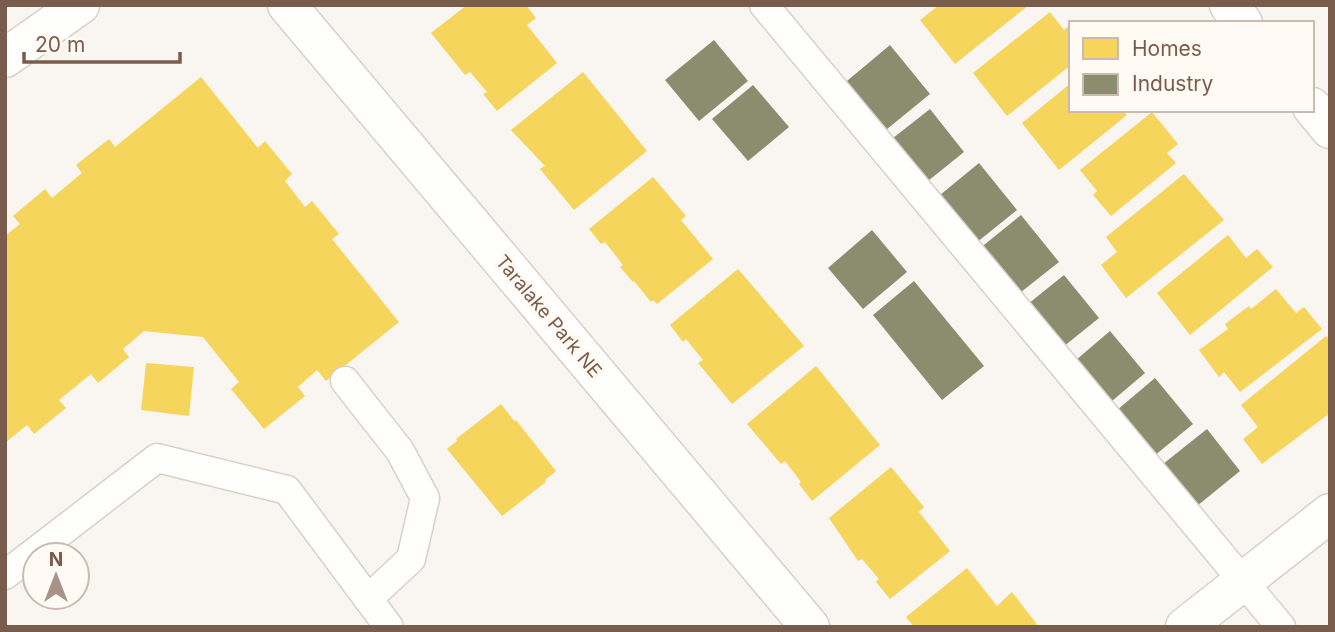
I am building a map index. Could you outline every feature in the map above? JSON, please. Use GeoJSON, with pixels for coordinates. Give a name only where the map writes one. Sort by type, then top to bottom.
{"type":"FeatureCollection","features":[{"type":"Feature","properties":{"kind":"street"},"geometry":{"type":"LineString","coordinates":[[5,58],[80,5]]}},
{"type":"Feature","properties":{"kind":"street","name":"Taralake Park NE"},"geometry":{"type":"LineString","coordinates":[[287,5],[810,627]]}},
{"type":"Feature","properties":{"kind":"street"},"geometry":{"type":"LineString","coordinates":[[1228,5],[1241,21]]}},
{"type":"Feature","properties":{"kind":"street"},"geometry":{"type":"LineString","coordinates":[[1314,109],[1330,129]]}},
{"type":"Feature","properties":{"kind":"street"},"geometry":{"type":"LineString","coordinates":[[1185,627],[1330,513]]}},
{"type":"Feature","properties":{"kind":"lane"},"geometry":{"type":"LineString","coordinates":[[764,5],[1281,627]]}},
{"type":"Feature","properties":{"kind":"lane"},"geometry":{"type":"LineString","coordinates":[[345,381],[400,451],[425,498],[411,559],[368,599]]}},
{"type":"Feature","properties":{"kind":"lane"},"geometry":{"type":"LineString","coordinates":[[5,575],[157,458],[287,490],[389,627]]}},
{"type":"Feature","properties":{"kind":"building: Homes"},"geometry":{"type":"Polygon","coordinates":[[[467,5],[526,5],[536,18],[527,25],[557,63],[497,111],[483,94],[487,92],[470,72],[465,75],[431,33],[467,5]]]}},
{"type":"Feature","properties":{"kind":"building: Homes"},"geometry":{"type":"Polygon","coordinates":[[[939,5],[1029,5],[955,64],[920,20],[939,5]]]}},
{"type":"Feature","properties":{"kind":"building: Homes"},"geometry":{"type":"Polygon","coordinates":[[[1050,12],[1064,30],[1069,26],[1069,67],[1007,116],[973,73],[1050,12]]]}},
{"type":"Feature","properties":{"kind":"building: Homes"},"geometry":{"type":"Polygon","coordinates":[[[583,72],[647,151],[574,210],[540,169],[545,166],[511,130],[583,72]]]}},
{"type":"Feature","properties":{"kind":"building: Homes"},"geometry":{"type":"Polygon","coordinates":[[[201,77],[258,148],[265,141],[292,174],[285,181],[305,207],[312,201],[339,234],[332,239],[399,322],[326,381],[317,370],[298,387],[305,396],[264,429],[231,389],[239,382],[203,337],[144,331],[123,349],[129,357],[98,383],[91,374],[59,400],[66,408],[34,434],[27,425],[5,443],[5,236],[20,224],[13,216],[45,189],[52,198],[82,173],[76,165],[109,139],[115,147],[201,77]]]}},
{"type":"Feature","properties":{"kind":"building: Homes"},"geometry":{"type":"Polygon","coordinates":[[[1069,85],[1069,112],[1124,112],[1127,115],[1059,170],[1022,123],[1069,85]]]}},
{"type":"Feature","properties":{"kind":"building: Homes"},"geometry":{"type":"Polygon","coordinates":[[[1152,112],[1178,144],[1167,153],[1176,163],[1111,216],[1093,195],[1097,191],[1080,170],[1152,112]]]}},
{"type":"Feature","properties":{"kind":"building: Homes"},"geometry":{"type":"Polygon","coordinates":[[[1184,174],[1224,220],[1126,298],[1101,265],[1117,252],[1106,237],[1184,174]]]}},
{"type":"Feature","properties":{"kind":"building: Homes"},"geometry":{"type":"Polygon","coordinates":[[[653,177],[686,216],[681,220],[713,259],[657,304],[653,300],[651,302],[620,267],[623,265],[605,242],[601,244],[589,229],[653,177]]]}},
{"type":"Feature","properties":{"kind":"building: Homes"},"geometry":{"type":"Polygon","coordinates":[[[1228,235],[1246,258],[1257,249],[1273,267],[1190,335],[1157,293],[1228,235]]]}},
{"type":"Feature","properties":{"kind":"building: Homes"},"geometry":{"type":"Polygon","coordinates":[[[738,269],[804,346],[732,404],[698,363],[703,360],[686,339],[683,342],[670,325],[738,269]]]}},
{"type":"Feature","properties":{"kind":"building: Homes"},"geometry":{"type":"Polygon","coordinates":[[[1276,289],[1296,313],[1304,307],[1322,329],[1240,392],[1224,372],[1219,377],[1199,350],[1228,329],[1225,324],[1249,306],[1251,309],[1276,289]]]}},
{"type":"Feature","properties":{"kind":"building: Homes"},"geometry":{"type":"Polygon","coordinates":[[[1326,336],[1330,340],[1330,413],[1262,464],[1243,439],[1258,427],[1241,405],[1326,336]]]}},
{"type":"Feature","properties":{"kind":"building: Homes"},"geometry":{"type":"Polygon","coordinates":[[[146,363],[194,367],[189,416],[141,410],[146,363]]]}},
{"type":"Feature","properties":{"kind":"building: Homes"},"geometry":{"type":"Polygon","coordinates":[[[816,366],[880,445],[812,501],[785,461],[781,464],[747,424],[816,366]]]}},
{"type":"Feature","properties":{"kind":"building: Homes"},"geometry":{"type":"Polygon","coordinates":[[[501,404],[556,471],[502,516],[447,449],[501,404]]]}},
{"type":"Feature","properties":{"kind":"building: Homes"},"geometry":{"type":"Polygon","coordinates":[[[891,467],[924,507],[919,512],[950,551],[890,599],[876,582],[879,579],[862,559],[858,561],[829,518],[891,467]]]}},
{"type":"Feature","properties":{"kind":"building: Homes"},"geometry":{"type":"Polygon","coordinates":[[[967,568],[997,606],[1012,592],[1039,627],[914,627],[906,617],[967,568]]]}},
{"type":"Feature","properties":{"kind":"building: Industry"},"geometry":{"type":"Polygon","coordinates":[[[714,40],[748,81],[699,121],[665,80],[714,40]]]}},
{"type":"Feature","properties":{"kind":"building: Industry"},"geometry":{"type":"Polygon","coordinates":[[[890,45],[930,94],[881,134],[841,86],[890,45]]]}},
{"type":"Feature","properties":{"kind":"building: Industry"},"geometry":{"type":"Polygon","coordinates":[[[753,85],[789,127],[748,161],[712,119],[753,85]]]}},
{"type":"Feature","properties":{"kind":"building: Industry"},"geometry":{"type":"Polygon","coordinates":[[[930,109],[964,152],[923,185],[888,142],[930,109]]]}},
{"type":"Feature","properties":{"kind":"building: Industry"},"geometry":{"type":"Polygon","coordinates":[[[979,163],[1017,210],[971,247],[934,200],[979,163]]]}},
{"type":"Feature","properties":{"kind":"building: Industry"},"geometry":{"type":"Polygon","coordinates":[[[1021,215],[1059,262],[1016,296],[979,249],[1021,215]]]}},
{"type":"Feature","properties":{"kind":"building: Industry"},"geometry":{"type":"Polygon","coordinates":[[[872,230],[907,272],[863,309],[828,268],[872,230]]]}},
{"type":"Feature","properties":{"kind":"building: Industry"},"geometry":{"type":"Polygon","coordinates":[[[1064,275],[1099,318],[1058,351],[1023,308],[1064,275]]]}},
{"type":"Feature","properties":{"kind":"building: Industry"},"geometry":{"type":"Polygon","coordinates":[[[914,281],[984,366],[942,400],[873,315],[914,281]]]}},
{"type":"Feature","properties":{"kind":"building: Industry"},"geometry":{"type":"Polygon","coordinates":[[[1110,331],[1145,373],[1105,407],[1069,366],[1110,331]]]}},
{"type":"Feature","properties":{"kind":"building: Industry"},"geometry":{"type":"Polygon","coordinates":[[[1155,378],[1193,424],[1148,461],[1110,416],[1155,378]]]}},
{"type":"Feature","properties":{"kind":"building: Industry"},"geometry":{"type":"Polygon","coordinates":[[[1207,429],[1240,471],[1192,510],[1158,468],[1207,429]]]}}]}
